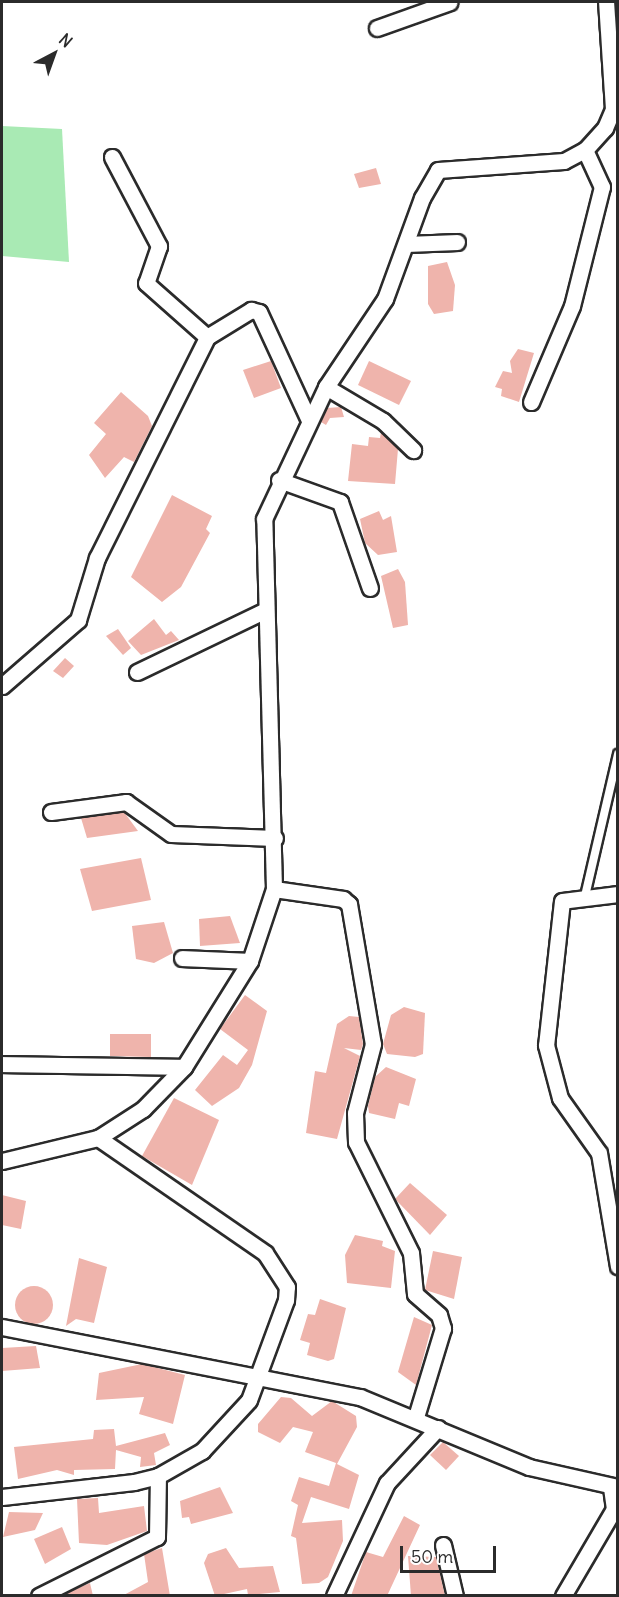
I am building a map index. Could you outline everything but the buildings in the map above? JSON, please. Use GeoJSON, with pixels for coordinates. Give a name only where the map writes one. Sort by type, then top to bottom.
{"type":"FeatureCollection","features":[{"type":"Feature","properties":{"kind":"street"},"geometry":{"type":"LineString","coordinates":[[377,28],[450,2]]}},
{"type":"Feature","properties":{"kind":"street"},"geometry":{"type":"LineString","coordinates":[[2,1161],[98,1138],[143,1109],[184,1067],[250,962],[274,889],[275,838],[264,519],[279,480],[326,387],[385,299],[431,177],[446,165],[548,164],[585,150],[605,128],[615,91],[606,2]]}},
{"type":"Feature","properties":{"kind":"street"},"geometry":{"type":"LineString","coordinates":[[531,402],[572,306],[602,187],[585,150]]}},
{"type":"Feature","properties":{"kind":"street"},"geometry":{"type":"LineString","coordinates":[[112,157],[159,246],[146,283],[207,337]]}},
{"type":"Feature","properties":{"kind":"street"},"geometry":{"type":"LineString","coordinates":[[407,244],[457,242]]}},
{"type":"Feature","properties":{"kind":"street"},"geometry":{"type":"LineString","coordinates":[[2,686],[78,620],[97,558],[207,337],[251,310],[259,312],[309,420]]}},
{"type":"Feature","properties":{"kind":"street"},"geometry":{"type":"LineString","coordinates":[[326,387],[383,421],[413,450]]}},
{"type":"Feature","properties":{"kind":"street"},"geometry":{"type":"LineString","coordinates":[[279,480],[340,502],[370,588]]}},
{"type":"Feature","properties":{"kind":"street"},"geometry":{"type":"LineString","coordinates":[[137,672],[266,610]]}},
{"type":"Feature","properties":{"kind":"street"},"geometry":{"type":"LineString","coordinates":[[51,812],[126,802],[171,834],[275,838]]}},
{"type":"Feature","properties":{"kind":"street"},"geometry":{"type":"LineString","coordinates":[[274,889],[343,898],[349,904],[373,1044],[355,1113],[356,1142],[411,1252],[415,1294],[439,1315],[443,1328],[416,1417]]}},
{"type":"Feature","properties":{"kind":"street"},"geometry":{"type":"LineString","coordinates":[[618,894],[585,896],[562,901],[557,913],[546,1045],[560,1098],[600,1153],[614,1210],[618,1266]]}},
{"type":"Feature","properties":{"kind":"street"},"geometry":{"type":"LineString","coordinates":[[183,958],[250,962]]}},
{"type":"Feature","properties":{"kind":"street"},"geometry":{"type":"LineString","coordinates":[[2,1064],[184,1067]]}},
{"type":"Feature","properties":{"kind":"street"},"geometry":{"type":"LineString","coordinates":[[2,1497],[158,1476],[224,1433],[262,1374],[286,1300],[280,1272],[265,1253],[98,1138]]}},
{"type":"Feature","properties":{"kind":"street"},"geometry":{"type":"LineString","coordinates":[[2,1327],[262,1374],[360,1397],[416,1417],[529,1467],[615,1486],[614,1509],[563,1596]]}},
{"type":"Feature","properties":{"kind":"street"},"geometry":{"type":"LineString","coordinates":[[334,1596],[387,1483],[438,1428]]}},
{"type":"Feature","properties":{"kind":"street"},"geometry":{"type":"LineString","coordinates":[[39,1596],[157,1537],[158,1476]]}},
{"type":"Feature","properties":{"kind":"street"},"geometry":{"type":"LineString","coordinates":[[443,1545],[455,1596]]}},
{"type":"Feature","properties":{"kind":"lane"},"geometry":{"type":"LineString","coordinates":[[585,896],[618,754]]}},
{"type":"Feature","properties":{"kind":"green space"},"geometry":{"type":"Polygon","coordinates":[[[2,126],[62,129],[69,262],[2,256],[2,126]]]}}]}
